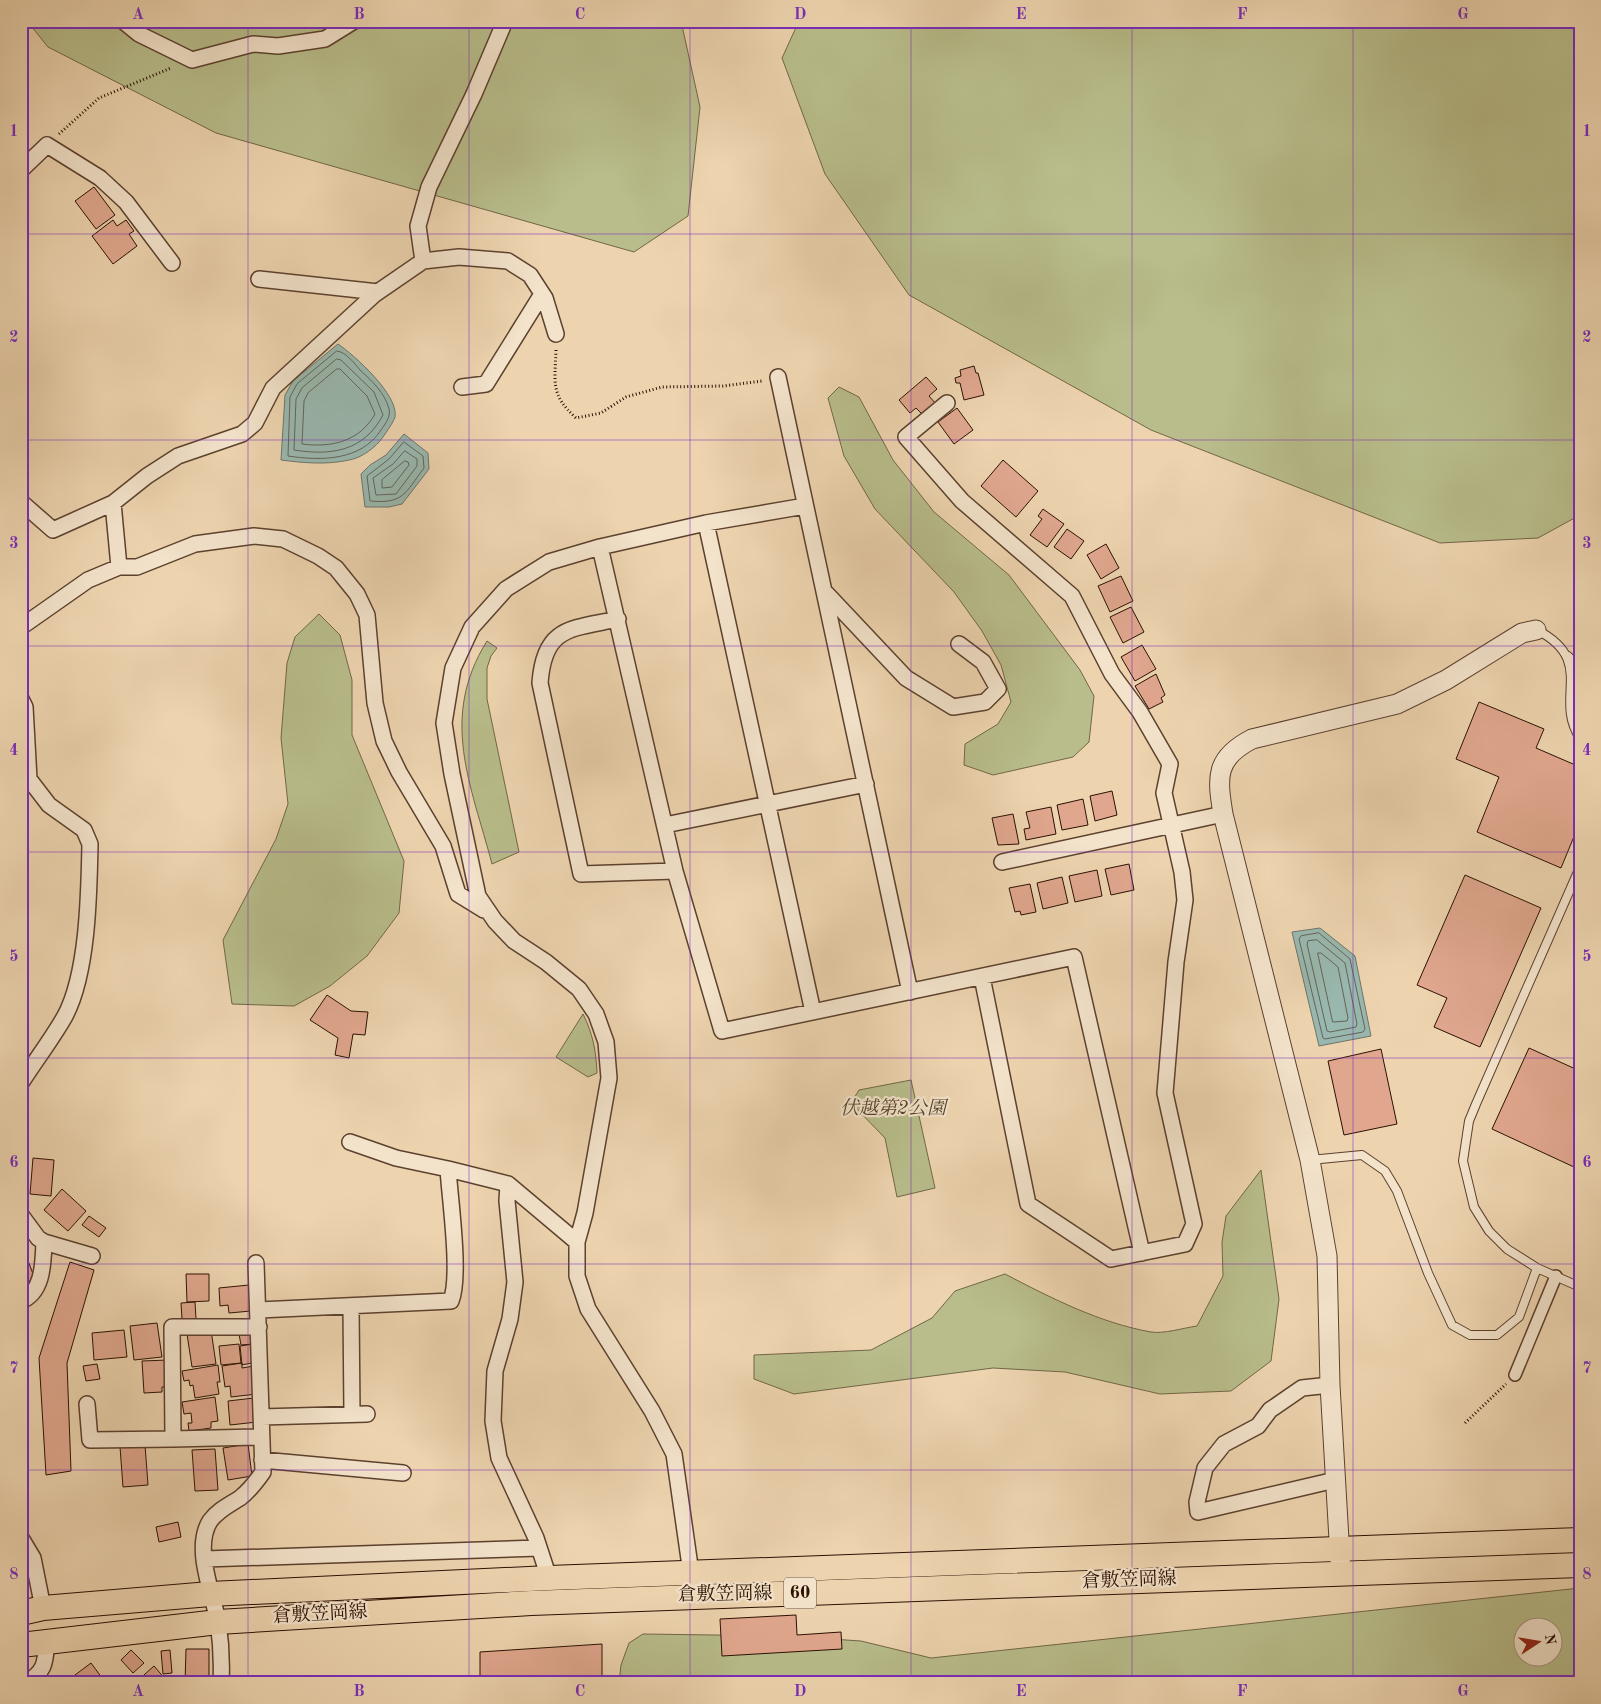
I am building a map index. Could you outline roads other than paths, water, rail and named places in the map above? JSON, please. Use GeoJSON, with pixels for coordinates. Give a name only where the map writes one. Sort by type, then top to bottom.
{"type":"FeatureCollection","features":[{"type":"Feature","properties":{"kind":"main road","name":"倉敷笠岡線"},"geometry":{"type":"LineString","coordinates":[[21,1645],[218,1622],[693,1585],[1340,1548],[1580,1540]]}},
{"type":"Feature","properties":{"kind":"main road","name":"倉敷笠岡線"},"geometry":{"type":"LineString","coordinates":[[32,1611],[210,1594],[549,1578],[822,1593],[1580,1565]]}},
{"type":"Feature","properties":{"kind":"street"},"geometry":{"type":"LineString","coordinates":[[123,21],[139,34],[192,60],[253,44],[278,46],[325,39],[354,21]]}},
{"type":"Feature","properties":{"kind":"street"},"geometry":{"type":"LineString","coordinates":[[423,260],[418,226],[429,187],[474,94],[506,21]]}},
{"type":"Feature","properties":{"kind":"street"},"geometry":{"type":"LineString","coordinates":[[21,170],[47,145],[100,178],[126,202],[172,263]]}},
{"type":"Feature","properties":{"kind":"street"},"geometry":{"type":"LineString","coordinates":[[21,502],[53,530],[113,504],[147,476],[178,456],[242,434],[255,423],[273,388],[378,292],[423,260],[459,257],[508,261],[530,276],[542,294],[556,334]]}},
{"type":"Feature","properties":{"kind":"street"},"geometry":{"type":"LineString","coordinates":[[259,279],[378,292]]}},
{"type":"Feature","properties":{"kind":"street"},"geometry":{"type":"LineString","coordinates":[[462,387],[486,384],[542,294]]}},
{"type":"Feature","properties":{"kind":"street"},"geometry":{"type":"LineString","coordinates":[[778,377],[910,992]]}},
{"type":"Feature","properties":{"kind":"street"},"geometry":{"type":"LineString","coordinates":[[947,403],[906,436],[962,501],[1072,596],[1112,674],[1140,712],[1170,764],[1164,793],[1182,872],[1185,900],[1176,962],[1165,1093],[1194,1224],[1185,1244],[1111,1259],[1028,1204],[982,977]]}},
{"type":"Feature","properties":{"kind":"street"},"geometry":{"type":"LineString","coordinates":[[113,504],[119,566]]}},
{"type":"Feature","properties":{"kind":"street"},"geometry":{"type":"LineString","coordinates":[[693,1585],[674,1454],[652,1411],[588,1309],[578,1276],[577,1242],[585,1213],[609,1078],[606,1042],[596,1014],[579,989],[546,962],[514,941],[478,896],[452,774],[444,723],[453,668],[472,627],[506,589],[549,562],[600,547],[706,523],[805,506]]}},
{"type":"Feature","properties":{"kind":"street"},"geometry":{"type":"LineString","coordinates":[[706,523],[813,1012]]}},
{"type":"Feature","properties":{"kind":"street"},"geometry":{"type":"LineString","coordinates":[[21,627],[88,580],[119,566],[137,567],[195,544],[254,536],[283,539],[318,556],[336,568],[357,594],[367,615],[375,703],[384,741],[398,772],[443,846],[458,894],[489,912]]}},
{"type":"Feature","properties":{"kind":"street"},"geometry":{"type":"LineString","coordinates":[[600,547],[675,871],[722,1032],[1074,957],[1142,1253]]}},
{"type":"Feature","properties":{"kind":"street"},"geometry":{"type":"LineString","coordinates":[[824,590],[906,678],[953,707],[985,702],[998,689],[984,662],[959,644]]}},
{"type":"Feature","properties":{"kind":"street"},"geometry":{"type":"LineString","coordinates":[[618,619],[565,630],[552,642],[543,656],[540,671],[540,683],[581,874],[675,871]]}},
{"type":"Feature","properties":{"kind":"street"},"geometry":{"type":"LineString","coordinates":[[1341,1574],[1330,1385],[1327,1256],[1310,1160],[1223,814],[1218,782],[1227,757],[1238,746],[1252,739],[1397,704],[1446,680],[1522,633],[1536,630]]}},
{"type":"Feature","properties":{"kind":"street"},"geometry":{"type":"LineString","coordinates":[[21,699],[25,708],[29,779],[49,805],[84,830],[90,844],[82,956],[73,996],[64,1016],[21,1083]]}},
{"type":"Feature","properties":{"kind":"street"},"geometry":{"type":"LineString","coordinates":[[665,825],[866,784]]}},
{"type":"Feature","properties":{"kind":"street"},"geometry":{"type":"LineString","coordinates":[[1002,862],[1171,827],[1223,814]]}},
{"type":"Feature","properties":{"kind":"street"},"geometry":{"type":"LineString","coordinates":[[350,1142],[396,1158],[508,1184],[577,1242]]}},
{"type":"Feature","properties":{"kind":"street"},"geometry":{"type":"LineString","coordinates":[[259,1310],[451,1301],[454,1293],[454,1270],[448,1169]]}},
{"type":"Feature","properties":{"kind":"street"},"geometry":{"type":"LineString","coordinates":[[508,1184],[507,1201],[515,1282],[510,1319],[495,1371],[493,1421],[499,1458],[539,1548],[549,1578]]}},
{"type":"Feature","properties":{"kind":"street"},"geometry":{"type":"LineString","coordinates":[[21,1215],[38,1238],[44,1242],[92,1256]]}},
{"type":"Feature","properties":{"kind":"street"},"geometry":{"type":"LineString","coordinates":[[21,1301],[26,1299],[40,1280],[44,1242]]}},
{"type":"Feature","properties":{"kind":"street"},"geometry":{"type":"LineString","coordinates":[[221,1683],[222,1662],[218,1622],[210,1594],[203,1544],[210,1522],[224,1507],[241,1497],[255,1484],[263,1472],[256,1263]]}},
{"type":"Feature","properties":{"kind":"street"},"geometry":{"type":"LineString","coordinates":[[1515,1375],[1556,1276]]}},
{"type":"Feature","properties":{"kind":"street"},"geometry":{"type":"LineString","coordinates":[[261,1417],[360,1414],[351,1306]]}},
{"type":"Feature","properties":{"kind":"street"},"geometry":{"type":"LineString","coordinates":[[174,1439],[172,1327],[259,1327]]}},
{"type":"Feature","properties":{"kind":"street"},"geometry":{"type":"LineString","coordinates":[[1330,1385],[1302,1388],[1270,1410],[1258,1426],[1224,1444],[1205,1468],[1197,1502],[1198,1512],[1335,1480]]}},
{"type":"Feature","properties":{"kind":"street"},"geometry":{"type":"LineString","coordinates":[[88,1404],[90,1440],[262,1437]]}},
{"type":"Feature","properties":{"kind":"street"},"geometry":{"type":"LineString","coordinates":[[262,1460],[404,1473]]}},
{"type":"Feature","properties":{"kind":"street"},"geometry":{"type":"LineString","coordinates":[[21,1538],[33,1558],[32,1611]]}},
{"type":"Feature","properties":{"kind":"street"},"geometry":{"type":"LineString","coordinates":[[205,1559],[539,1548]]}},
{"type":"Feature","properties":{"kind":"street"},"geometry":{"type":"LineString","coordinates":[[26,1683],[37,1676],[45,1665],[47,1641]]}},
{"type":"Feature","properties":{"kind":"lane"},"geometry":{"type":"LineString","coordinates":[[1536,630],[1547,635],[1580,668]]}},
{"type":"Feature","properties":{"kind":"lane"},"geometry":{"type":"LineString","coordinates":[[1567,654],[1572,675],[1570,706],[1573,728],[1580,738]]}},
{"type":"Feature","properties":{"kind":"lane"},"geometry":{"type":"LineString","coordinates":[[1580,868],[1469,1121],[1463,1161],[1474,1207],[1489,1231],[1508,1249],[1537,1268],[1580,1286]]}},
{"type":"Feature","properties":{"kind":"lane"},"geometry":{"type":"LineString","coordinates":[[1310,1160],[1362,1155],[1385,1171],[1396,1191],[1428,1273],[1452,1325],[1470,1335],[1497,1336],[1518,1317],[1537,1268]]}},
{"type":"Feature","properties":{"kind":"water"},"geometry":{"type":"Polygon","coordinates":[[[338,344],[364,366],[383,387],[394,408],[395,417],[377,445],[354,459],[324,463],[281,460],[285,395],[293,381],[338,344]]]}},
{"type":"Feature","properties":{"kind":"water"},"geometry":{"type":"Polygon","coordinates":[[[404,434],[428,453],[429,469],[402,504],[389,507],[365,507],[361,474],[370,465],[386,455],[404,434]]]}},
{"type":"Feature","properties":{"kind":"water"},"geometry":{"type":"Polygon","coordinates":[[[1320,928],[1355,956],[1371,1036],[1319,1046],[1292,932],[1320,928]]]}},
{"type":"Feature","properties":{"kind":"park label","name":"伏越第2公園"},"geometry":{"type":"Point","coordinates":[893,1109]}}]}
